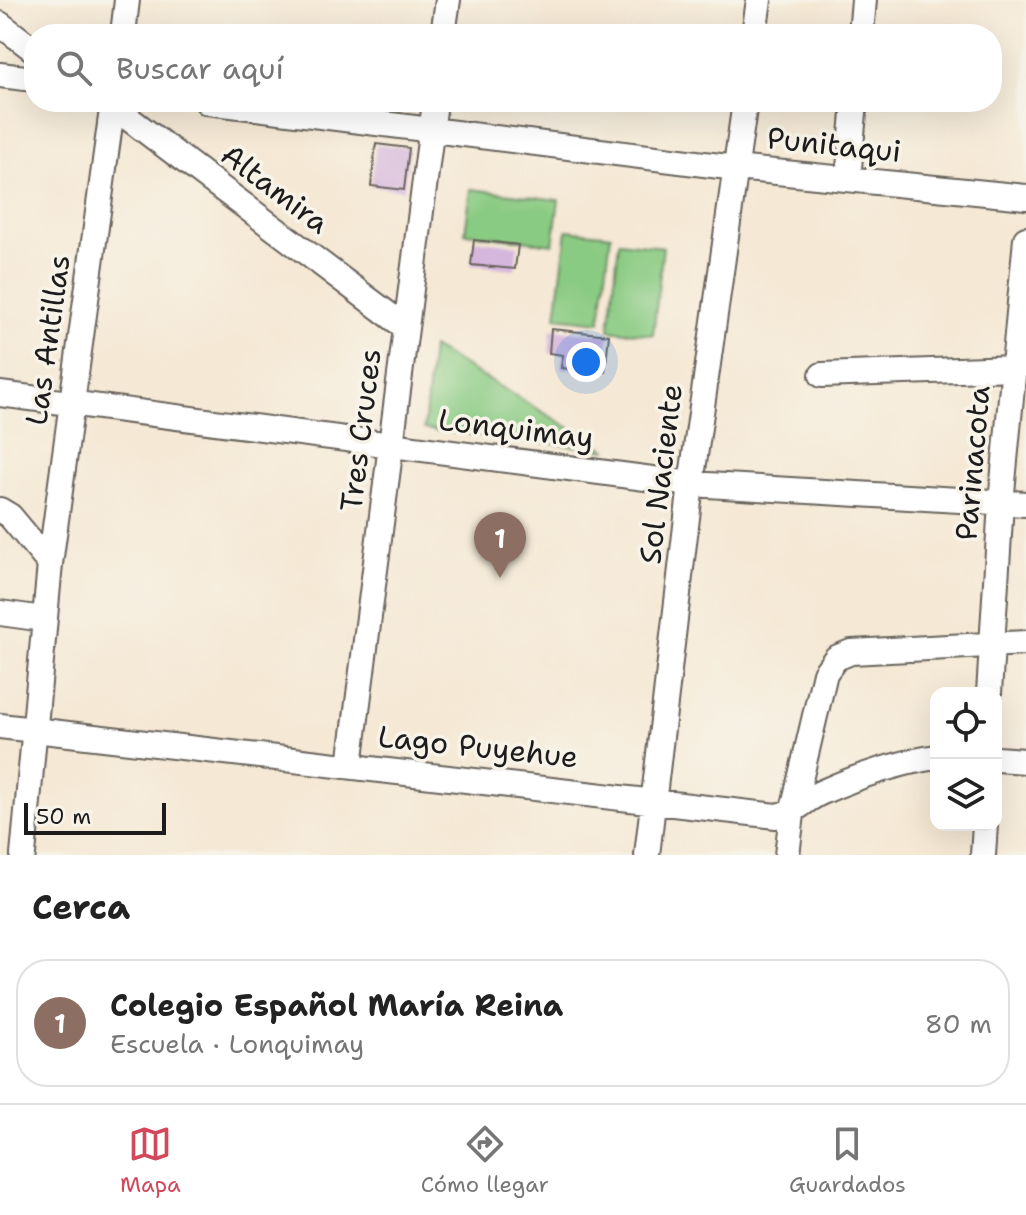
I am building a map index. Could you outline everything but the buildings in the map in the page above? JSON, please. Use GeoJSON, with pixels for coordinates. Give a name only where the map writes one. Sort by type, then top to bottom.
{"type":"FeatureCollection","features":[{"type":"Feature","properties":{"kind":"street"},"geometry":{"type":"LineString","coordinates":[[124,24],[127,0]]}},
{"type":"Feature","properties":{"kind":"street"},"geometry":{"type":"LineString","coordinates":[[444,24],[448,0]]}},
{"type":"Feature","properties":{"kind":"street"},"geometry":{"type":"LineString","coordinates":[[755,24],[759,0]]}},
{"type":"Feature","properties":{"kind":"street"},"geometry":{"type":"LineString","coordinates":[[862,24],[864,0]]}},
{"type":"Feature","properties":{"kind":"street"},"geometry":{"type":"LineString","coordinates":[[0,24],[24,42]]}},
{"type":"Feature","properties":{"kind":"street"},"geometry":{"type":"LineString","coordinates":[[0,75],[24,78]]}},
{"type":"Feature","properties":{"kind":"street","name":"Las Antillas"},"geometry":{"type":"LineString","coordinates":[[23,855],[50,564],[110,112]]}},
{"type":"Feature","properties":{"kind":"street","name":"Altamira"},"geometry":{"type":"LineString","coordinates":[[123,112],[405,327]]}},
{"type":"Feature","properties":{"kind":"street","name":"Punitaqui"},"geometry":{"type":"LineString","coordinates":[[284,112],[736,168],[1026,197]]}},
{"type":"Feature","properties":{"kind":"street","name":"Tres Cruces"},"geometry":{"type":"LineString","coordinates":[[350,765],[434,112]]}},
{"type":"Feature","properties":{"kind":"street","name":"Sol Naciente"},"geometry":{"type":"LineString","coordinates":[[647,855],[691,484],[744,112]]}},
{"type":"Feature","properties":{"kind":"street"},"geometry":{"type":"LineString","coordinates":[[848,179],[854,112]]}},
{"type":"Feature","properties":{"kind":"street","name":"Parinacota"},"geometry":{"type":"LineString","coordinates":[[989,687],[1001,503],[1026,239]]}},
{"type":"Feature","properties":{"kind":"street"},"geometry":{"type":"LineString","coordinates":[[822,375],[1013,368]]}},
{"type":"Feature","properties":{"kind":"street","name":"Lonquimay"},"geometry":{"type":"LineString","coordinates":[[0,394],[691,484],[1026,504]]}},
{"type":"Feature","properties":{"kind":"street"},"geometry":{"type":"LineString","coordinates":[[0,510],[10,516],[50,564]]}},
{"type":"Feature","properties":{"kind":"street"},"geometry":{"type":"LineString","coordinates":[[0,613],[44,619]]}},
{"type":"Feature","properties":{"kind":"street"},"geometry":{"type":"LineString","coordinates":[[787,855],[792,814],[825,673],[836,658],[851,652],[991,642],[1026,643]]}},
{"type":"Feature","properties":{"kind":"street","name":"Lago Puyehue"},"geometry":{"type":"LineString","coordinates":[[0,726],[654,799],[750,815],[792,814]]}},
{"type":"Feature","properties":{"kind":"street"},"geometry":{"type":"LineString","coordinates":[[792,814],[817,795],[877,771],[930,758]]}},
{"type":"Feature","properties":{"kind":"street"},"geometry":{"type":"LineString","coordinates":[[1002,759],[1026,761]]}},
{"type":"Feature","properties":{"kind":"street"},"geometry":{"type":"LineString","coordinates":[[983,855],[985,831]]}},
{"type":"Feature","properties":{"kind":"green space"},"geometry":{"type":"Polygon","coordinates":[[[471,189],[559,200],[553,244],[465,233],[471,189]]]}},
{"type":"Feature","properties":{"kind":"green space"},"geometry":{"type":"Polygon","coordinates":[[[567,230],[611,235],[600,322],[556,317],[567,230]]]}},
{"type":"Feature","properties":{"kind":"green space"},"geometry":{"type":"Polygon","coordinates":[[[619,242],[663,247],[653,335],[609,330],[619,242]]]}},
{"type":"Feature","properties":{"kind":"green space"},"geometry":{"type":"Polygon","coordinates":[[[432,347],[608,450],[424,429],[432,347]]]}},
{"type":"Feature","properties":{"kind":"place","name":"Colegio Español María Reina"},"geometry":{"type":"Point","coordinates":[500,578]}}]}
